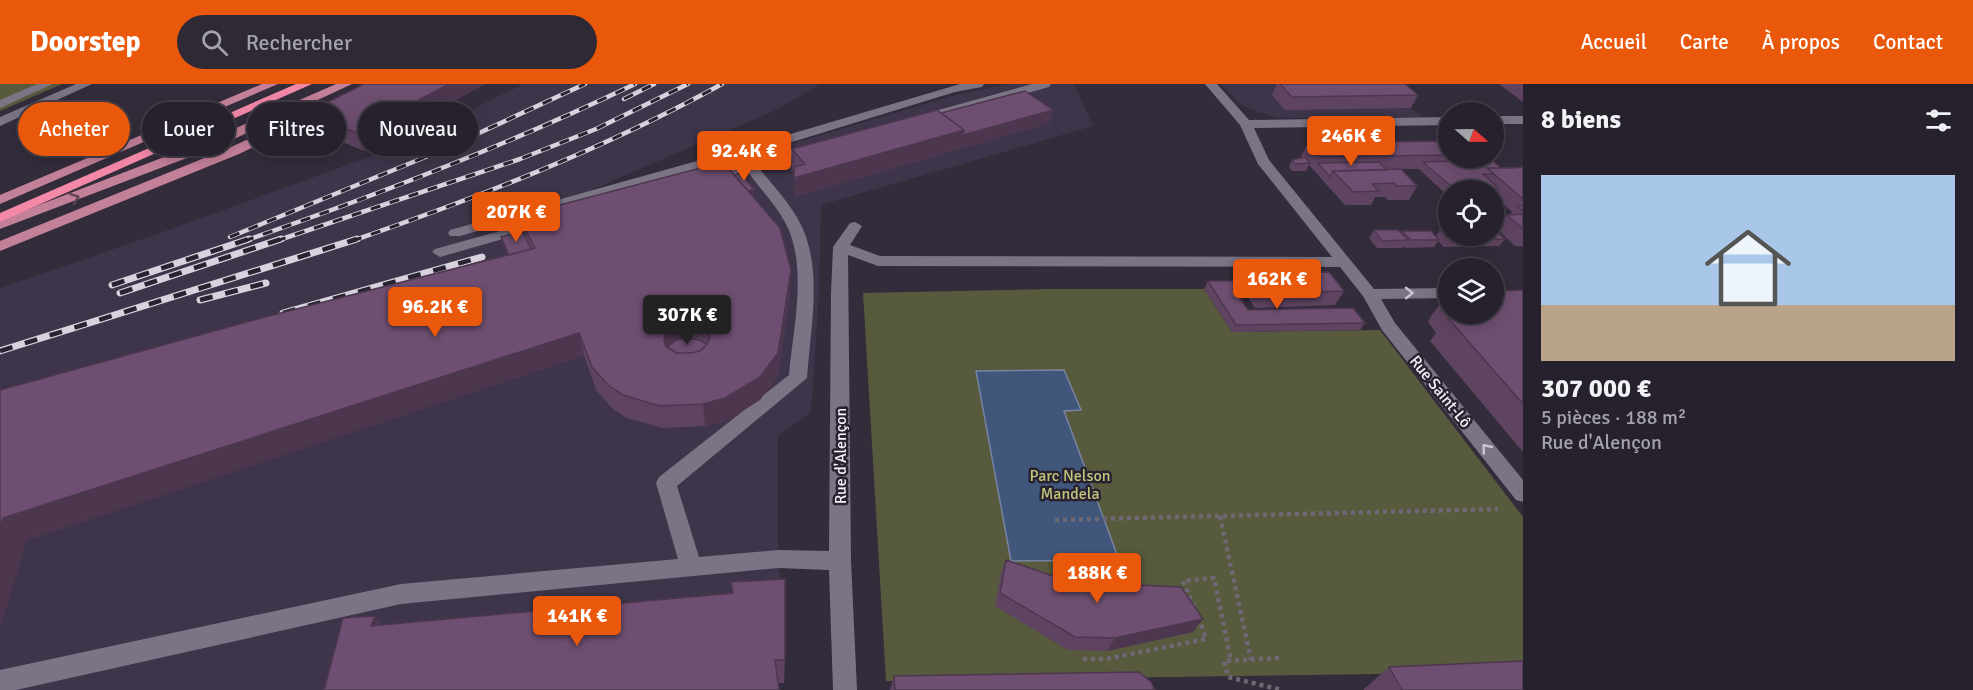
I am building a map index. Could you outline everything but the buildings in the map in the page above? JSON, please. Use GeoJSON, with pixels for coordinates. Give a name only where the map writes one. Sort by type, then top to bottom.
{"type":"FeatureCollection","features":[{"type":"Feature","properties":{"kind":"highway"},"geometry":{"type":"LineString","coordinates":[[0,218],[306,84]]}},
{"type":"Feature","properties":{"kind":"main road"},"geometry":{"type":"LineString","coordinates":[[0,200],[272,84]]}},
{"type":"Feature","properties":{"kind":"main road"},"geometry":{"type":"LineString","coordinates":[[0,225],[216,142],[346,84]]}},
{"type":"Feature","properties":{"kind":"main road"},"geometry":{"type":"LineString","coordinates":[[0,246],[234,151],[376,84]]}},
{"type":"Feature","properties":{"kind":"street"},"geometry":{"type":"LineString","coordinates":[[0,104],[47,84]]}},
{"type":"Feature","properties":{"kind":"street"},"geometry":{"type":"LineString","coordinates":[[0,122],[86,84]]}},
{"type":"Feature","properties":{"kind":"street"},"geometry":{"type":"LineString","coordinates":[[455,233],[745,152],[953,89],[978,84]]}},
{"type":"Feature","properties":{"kind":"street"},"geometry":{"type":"LineString","coordinates":[[909,122],[1045,84]]}},
{"type":"Feature","properties":{"kind":"street","name":"Rue Saint-Lô"},"geometry":{"type":"LineString","coordinates":[[1211,84],[1246,124],[1263,161],[1346,262],[1366,289],[1388,326],[1523,494]]}},
{"type":"Feature","properties":{"kind":"street"},"geometry":{"type":"LineString","coordinates":[[1504,120],[1523,120]]}},
{"type":"Feature","properties":{"kind":"street"},"geometry":{"type":"LineString","coordinates":[[1246,124],[1438,121]]}},
{"type":"Feature","properties":{"kind":"street"},"geometry":{"type":"LineString","coordinates":[[692,182],[829,144]]}},
{"type":"Feature","properties":{"kind":"street"},"geometry":{"type":"LineString","coordinates":[[692,567],[666,483],[798,378],[804,268],[797,234],[777,201],[750,166]]}},
{"type":"Feature","properties":{"kind":"street"},"geometry":{"type":"LineString","coordinates":[[440,252],[555,220]]}},
{"type":"Feature","properties":{"kind":"street"},"geometry":{"type":"LineString","coordinates":[[855,226],[841,247],[878,261],[1346,262]]}},
{"type":"Feature","properties":{"kind":"street","name":"Rue d'Alençon"},"geometry":{"type":"LineString","coordinates":[[841,247],[840,561],[845,690]]}},
{"type":"Feature","properties":{"kind":"street"},"geometry":{"type":"LineString","coordinates":[[1366,289],[1438,292]]}},
{"type":"Feature","properties":{"kind":"street"},"geometry":{"type":"LineString","coordinates":[[0,682],[401,594],[778,559],[840,561]]}},
{"type":"Feature","properties":{"kind":"path"},"geometry":{"type":"LineString","coordinates":[[1055,520],[1504,508]]}},
{"type":"Feature","properties":{"kind":"path"},"geometry":{"type":"LineString","coordinates":[[1220,516],[1251,660]]}},
{"type":"Feature","properties":{"kind":"path"},"geometry":{"type":"LineString","coordinates":[[1083,659],[1106,659],[1206,639],[1183,581],[1214,578],[1231,661]]}},
{"type":"Feature","properties":{"kind":"path"},"geometry":{"type":"LineString","coordinates":[[1279,658],[1224,661],[1228,677],[1282,690]]}},
{"type":"Feature","properties":{"kind":"shaded area"},"geometry":{"type":"Polygon","coordinates":[[[524,84],[820,84],[776,110],[495,232],[959,94],[1010,84],[1074,84],[1093,126],[821,205],[819,293],[811,412],[778,435],[778,559],[784,604],[784,683],[775,683],[775,690],[0,690],[0,288],[372,156],[478,156],[478,106],[524,84]]]}},
{"type":"Feature","properties":{"kind":"shaded area"},"geometry":{"type":"Polygon","coordinates":[[[1221,84],[1383,84],[1422,117],[1276,118],[1241,105],[1221,84]]]}},
{"type":"Feature","properties":{"kind":"green space"},"geometry":{"type":"Polygon","coordinates":[[[0,84],[62,84],[18,102],[0,111],[0,84]]]}},
{"type":"Feature","properties":{"kind":"green space","name":"Parc Nelson Mandela"},"geometry":{"type":"Polygon","coordinates":[[[1050,289],[1204,289],[1232,332],[1380,330],[1523,517],[1523,672],[886,681],[863,293],[1050,289]]]}},
{"type":"Feature","properties":{"kind":"water"},"geometry":{"type":"Polygon","coordinates":[[[1064,370],[1081,410],[1064,411],[1119,560],[1011,561],[976,371],[1064,370]]]}},
{"type":"Feature","properties":{"kind":"railway"},"geometry":{"type":"LineString","coordinates":[[230,237],[440,151],[585,84]]}},
{"type":"Feature","properties":{"kind":"railway"},"geometry":{"type":"LineString","coordinates":[[244,241],[442,168],[539,128],[635,84]]}},
{"type":"Feature","properties":{"kind":"railway"},"geometry":{"type":"LineString","coordinates":[[624,99],[654,84]]}},
{"type":"Feature","properties":{"kind":"railway"},"geometry":{"type":"LineString","coordinates":[[276,241],[520,159],[596,129],[688,84]]}},
{"type":"Feature","properties":{"kind":"railway"},"geometry":{"type":"LineString","coordinates":[[352,241],[447,207],[587,151],[722,84]]}},
{"type":"Feature","properties":{"kind":"railway"},"geometry":{"type":"LineString","coordinates":[[112,285],[249,239]]}},
{"type":"Feature","properties":{"kind":"railway"},"geometry":{"type":"LineString","coordinates":[[120,293],[281,239]]}},
{"type":"Feature","properties":{"kind":"railway"},"geometry":{"type":"LineString","coordinates":[[0,351],[357,239]]}},
{"type":"Feature","properties":{"kind":"railway"},"geometry":{"type":"LineString","coordinates":[[283,313],[482,257]]}},
{"type":"Feature","properties":{"kind":"railway"},"geometry":{"type":"LineString","coordinates":[[200,300],[266,283]]}}]}
